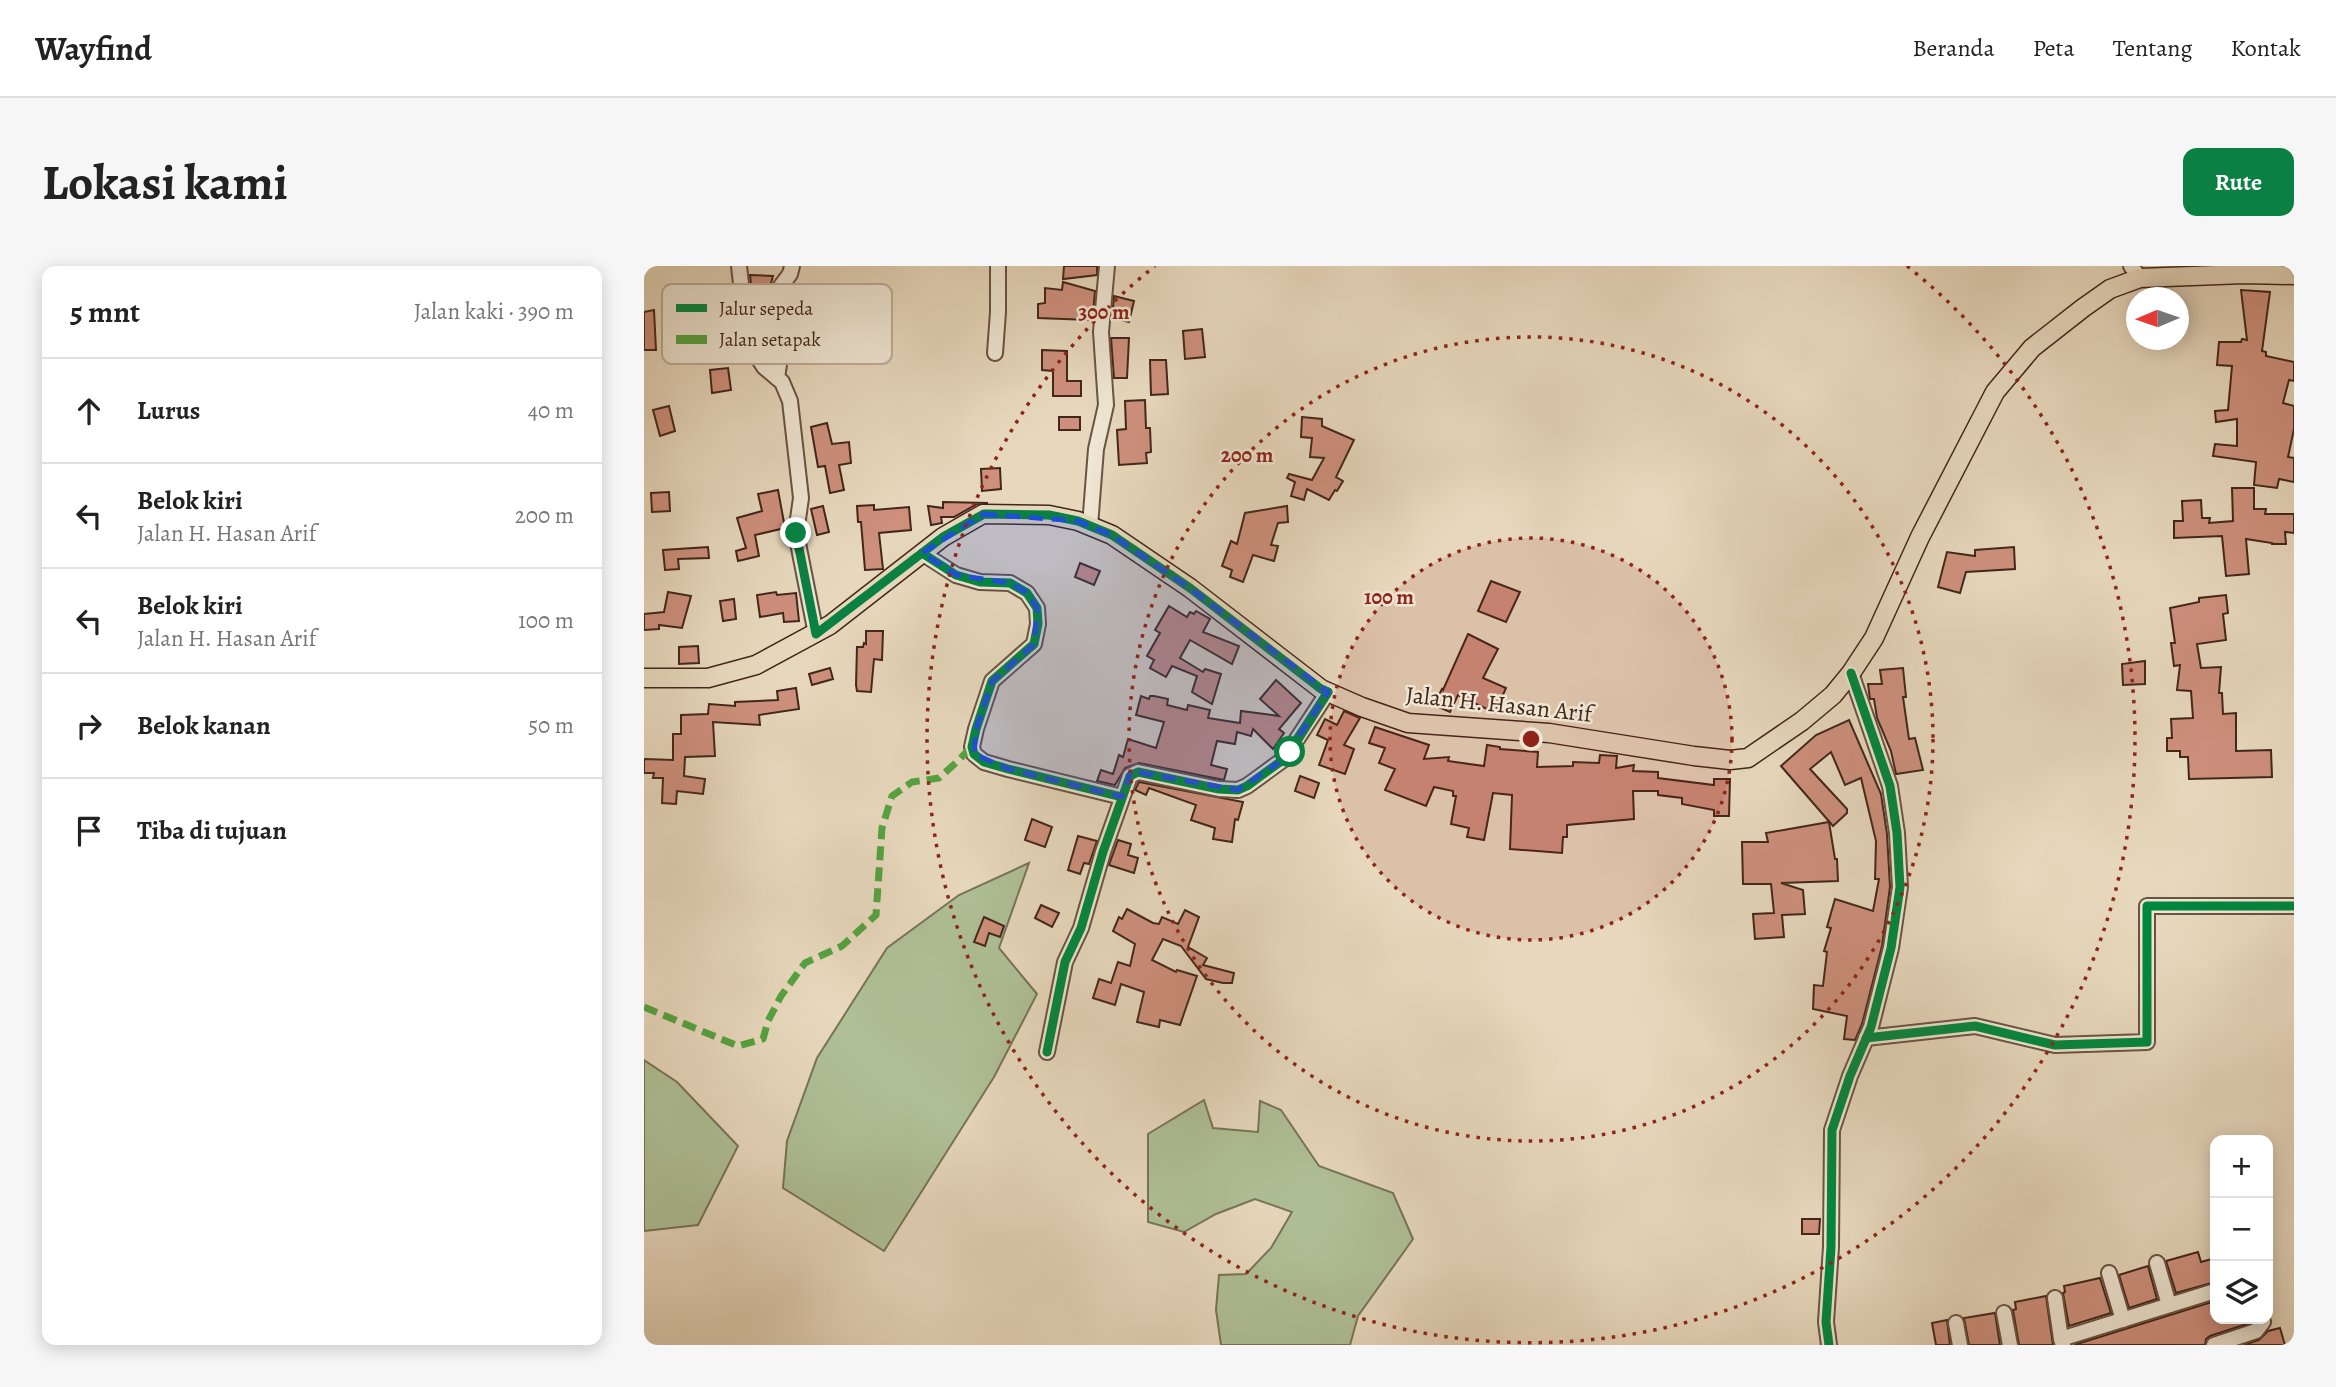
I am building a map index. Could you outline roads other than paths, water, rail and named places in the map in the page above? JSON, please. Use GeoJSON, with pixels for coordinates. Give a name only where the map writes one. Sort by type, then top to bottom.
{"type":"FeatureCollection","features":[{"type":"Feature","properties":{"kind":"main road","name":"Jalan H. Hasan Arif"},"geometry":{"type":"LineString","coordinates":[[644,678],[708,678],[756,665],[816,634],[943,537],[984,514],[1049,515],[1078,521],[1112,535],[1190,588],[1321,689],[1408,723],[1549,733],[1695,756],[1730,760],[1748,758],[1766,748],[1822,704],[1851,673],[1874,638],[1920,537],[1995,393],[2032,348],[2136,272],[2294,275]]}},
{"type":"Feature","properties":{"kind":"street"},"geometry":{"type":"LineString","coordinates":[[738,266],[740,284]]}},
{"type":"Feature","properties":{"kind":"street"},"geometry":{"type":"LineString","coordinates":[[784,284],[792,266]]}},
{"type":"Feature","properties":{"kind":"street"},"geometry":{"type":"LineString","coordinates":[[995,352],[998,266]]}},
{"type":"Feature","properties":{"kind":"street"},"geometry":{"type":"LineString","coordinates":[[1090,526],[1096,449],[1106,405],[1101,332],[1107,266]]}},
{"type":"Feature","properties":{"kind":"street"},"geometry":{"type":"LineString","coordinates":[[762,364],[782,382],[790,401],[801,498],[796,533],[816,634]]}},
{"type":"Feature","properties":{"kind":"street"},"geometry":{"type":"LineString","coordinates":[[778,378],[780,364]]}},
{"type":"Feature","properties":{"kind":"street"},"geometry":{"type":"LineString","coordinates":[[922,553],[956,575],[980,582],[1010,583],[1027,593],[1037,608],[1038,624],[1034,644],[992,681],[976,729],[972,747],[974,754],[984,762],[1008,769],[1122,797]]}},
{"type":"Feature","properties":{"kind":"street"},"geometry":{"type":"LineString","coordinates":[[1829,1345],[1826,1322],[1831,1247],[1832,1130],[1866,1038],[1892,948],[1900,878],[1890,786],[1851,673]]}},
{"type":"Feature","properties":{"kind":"street"},"geometry":{"type":"LineString","coordinates":[[1047,1052],[1065,962],[1081,929],[1100,860],[1128,780],[1138,772],[1219,789],[1238,790],[1284,759],[1328,692]]}},
{"type":"Feature","properties":{"kind":"street"},"geometry":{"type":"LineString","coordinates":[[1866,1038],[1975,1026],[2055,1045],[2147,1042],[2147,906],[2294,906]]}},
{"type":"Feature","properties":{"kind":"street"},"geometry":{"type":"LineString","coordinates":[[2157,1263],[2169,1306]]}},
{"type":"Feature","properties":{"kind":"street"},"geometry":{"type":"LineString","coordinates":[[2109,1273],[2123,1320]]}},
{"type":"Feature","properties":{"kind":"street"},"geometry":{"type":"LineString","coordinates":[[2055,1298],[2062,1342],[2210,1293]]}},
{"type":"Feature","properties":{"kind":"street"},"geometry":{"type":"LineString","coordinates":[[2004,1313],[2010,1345]]}},
{"type":"Feature","properties":{"kind":"street"},"geometry":{"type":"LineString","coordinates":[[1956,1323],[1960,1345]]}},
{"type":"Feature","properties":{"kind":"street"},"geometry":{"type":"LineString","coordinates":[[2214,1345],[2256,1331],[2261,1324]]}}]}
